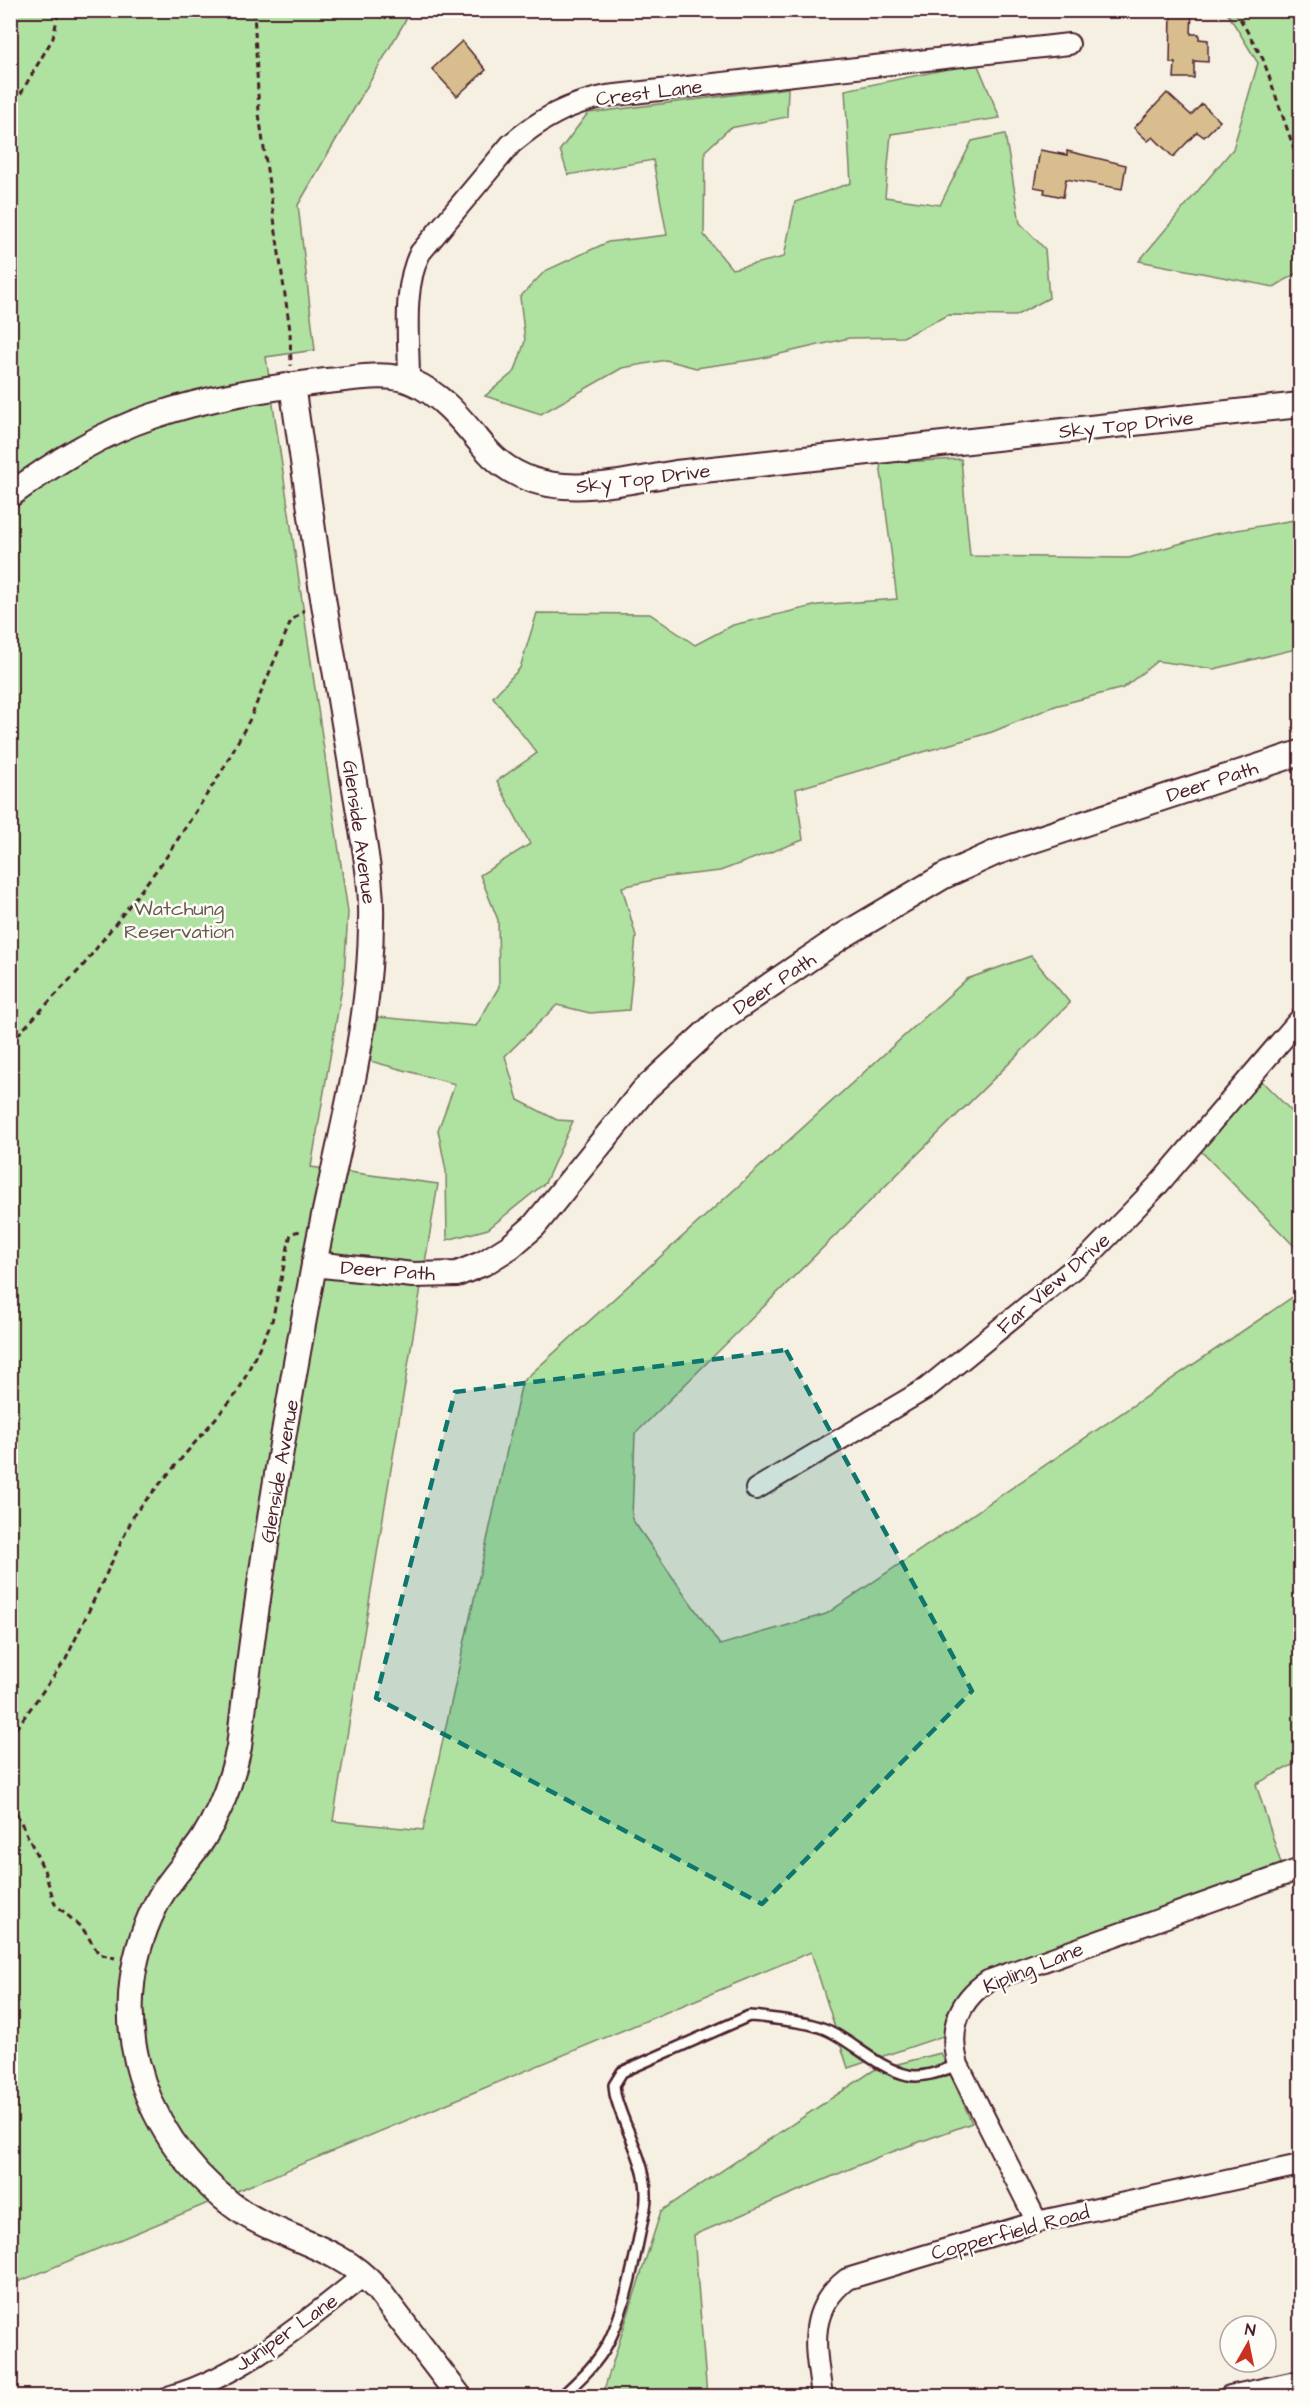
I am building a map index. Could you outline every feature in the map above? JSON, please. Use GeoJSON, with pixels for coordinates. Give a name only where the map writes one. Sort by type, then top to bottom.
{"type":"FeatureCollection","features":[{"type":"Feature","properties":{"kind":"street","name":"Crest Lane"},"geometry":{"type":"LineString","coordinates":[[409,380],[409,285],[412,267],[420,253],[512,144],[528,130],[557,111],[607,96],[1069,44]]}},
{"type":"Feature","properties":{"kind":"street","name":"Sky Top Drive"},"geometry":{"type":"LineString","coordinates":[[10,495],[42,472],[95,441],[152,416],[242,392],[358,378],[384,377],[409,380],[431,391],[450,407],[495,460],[511,471],[537,482],[569,488],[606,485],[676,473],[1300,405]]}},
{"type":"Feature","properties":{"kind":"street","name":"Glenside Avenue"},"geometry":{"type":"LineString","coordinates":[[292,385],[322,592],[364,842],[372,919],[365,1002],[314,1264],[273,1503],[239,1747],[226,1795],[211,1825],[198,1846],[173,1876],[155,1907],[141,1939],[135,1963],[130,2010],[135,2057],[150,2102],[170,2138],[201,2175],[231,2204],[264,2226],[340,2259],[364,2275],[378,2290],[459,2397]]}},
{"type":"Feature","properties":{"kind":"street","name":"Deer Path"},"geometry":{"type":"LineString","coordinates":[[314,1264],[413,1275],[457,1274],[484,1263],[534,1226],[644,1090],[722,1018],[841,937],[944,876],[998,852],[1300,753]]}},
{"type":"Feature","properties":{"kind":"street","name":"Far View Drive"},"geometry":{"type":"LineString","coordinates":[[756,1489],[927,1388],[1089,1256],[1158,1185],[1300,1019]]}},
{"type":"Feature","properties":{"kind":"street","name":"Kipling Lane"},"geometry":{"type":"LineString","coordinates":[[1037,2222],[958,2065],[954,2052],[955,2024],[967,1999],[988,1981],[1300,1869]]}},
{"type":"Feature","properties":{"kind":"street","name":"Copperfield Road"},"geometry":{"type":"LineString","coordinates":[[822,2397],[816,2327],[823,2306],[835,2287],[847,2278],[1037,2222],[1300,2165]]}},
{"type":"Feature","properties":{"kind":"street","name":"Juniper Lane"},"geometry":{"type":"LineString","coordinates":[[171,2397],[198,2389],[218,2379],[311,2319],[364,2275]]}},
{"type":"Feature","properties":{"kind":"street"},"geometry":{"type":"LineString","coordinates":[[1230,2397],[1300,2381]]}},
{"type":"Feature","properties":{"kind":"lane"},"geometry":{"type":"LineString","coordinates":[[562,2397],[588,2370],[607,2345],[622,2304],[645,2208],[647,2196],[644,2178],[615,2094],[614,2085],[622,2072],[749,2016],[762,2015],[774,2019],[804,2022],[833,2033],[882,2064],[909,2076],[958,2065]]}},
{"type":"Feature","properties":{"kind":"path"},"geometry":{"type":"LineString","coordinates":[[10,112],[53,38],[59,10]]}},
{"type":"Feature","properties":{"kind":"path"},"geometry":{"type":"LineString","coordinates":[[254,10],[259,114],[290,330],[292,385]]}},
{"type":"Feature","properties":{"kind":"path"},"geometry":{"type":"LineString","coordinates":[[1235,10],[1263,59],[1300,166]]}},
{"type":"Feature","properties":{"kind":"path"},"geometry":{"type":"LineString","coordinates":[[10,1043],[82,967],[165,859],[222,771],[250,719],[291,621],[322,592]]}},
{"type":"Feature","properties":{"kind":"path"},"geometry":{"type":"LineString","coordinates":[[10,1737],[66,1659],[135,1513],[238,1392],[272,1321],[291,1233],[322,1227]]}},
{"type":"Feature","properties":{"kind":"path"},"geometry":{"type":"LineString","coordinates":[[10,1805],[16,1812],[44,1870],[55,1904],[83,1929],[99,1954],[135,1963]]}},
{"type":"Feature","properties":{"kind":"highlighted area"},"geometry":{"type":"Polygon","coordinates":[[[786,1350],[972,1691],[762,1904],[376,1698],[455,1392],[786,1350]]]}},
{"type":"Feature","properties":{"kind":"green space","name":"Watchung Reservation"},"geometry":{"type":"Polygon","coordinates":[[[11,11],[411,11],[298,205],[315,350],[266,357],[348,912],[344,976],[311,1167],[438,1184],[333,1821],[423,1830],[522,1382],[967,979],[1031,956],[1070,1003],[635,1434],[632,1519],[720,1645],[826,1614],[1300,1292],[1300,1761],[1256,1784],[1288,1886],[988,1984],[961,2030],[848,2068],[811,1952],[11,2285],[11,11]]]}},
{"type":"Feature","properties":{"kind":"green space"},"geometry":{"type":"Polygon","coordinates":[[[1226,11],[1300,11],[1300,271],[1274,287],[1139,261],[1233,149],[1258,63],[1226,11]]]}},
{"type":"Feature","properties":{"kind":"green space"},"geometry":{"type":"Polygon","coordinates":[[[977,63],[1000,118],[891,134],[885,197],[940,205],[972,141],[1005,134],[1020,223],[1045,249],[1049,298],[1015,316],[948,315],[903,337],[849,338],[758,359],[696,368],[666,360],[622,368],[541,414],[485,396],[515,371],[525,341],[520,297],[545,271],[608,242],[667,235],[653,160],[568,175],[560,150],[588,113],[788,88],[787,117],[730,128],[705,151],[704,235],[732,269],[784,257],[795,202],[851,183],[845,90],[977,63]]]}},
{"type":"Feature","properties":{"kind":"green space"},"geometry":{"type":"Polygon","coordinates":[[[961,459],[970,556],[1129,558],[1214,534],[1300,519],[1300,648],[1214,669],[1157,661],[1123,688],[1055,706],[992,732],[796,789],[803,840],[720,871],[667,877],[622,887],[636,936],[629,1010],[590,1013],[557,1005],[505,1056],[518,1100],[557,1120],[573,1121],[545,1183],[488,1229],[447,1240],[446,1171],[438,1130],[455,1084],[370,1061],[378,1017],[476,1026],[499,987],[498,920],[480,875],[530,844],[497,781],[537,753],[493,697],[520,668],[537,613],[650,614],[695,645],[733,625],[818,605],[897,599],[880,463],[961,459]]]}},
{"type":"Feature","properties":{"kind":"green space"},"geometry":{"type":"Polygon","coordinates":[[[1252,1071],[1300,1120],[1300,1252],[1195,1145],[1252,1071]]]}},
{"type":"Feature","properties":{"kind":"green space"},"geometry":{"type":"Polygon","coordinates":[[[941,2053],[972,2123],[878,2157],[694,2235],[707,2396],[602,2396],[661,2211],[874,2070],[941,2053]]]}},
{"type":"Feature","properties":{"kind":"building"},"geometry":{"type":"Polygon","coordinates":[[[1171,10],[1192,10],[1191,34],[1199,34],[1199,39],[1208,40],[1208,62],[1194,61],[1194,78],[1174,78],[1175,63],[1170,63],[1171,10]]]}},
{"type":"Feature","properties":{"kind":"building"},"geometry":{"type":"Polygon","coordinates":[[[462,41],[486,70],[457,96],[432,69],[462,41]]]}},
{"type":"Feature","properties":{"kind":"building"},"geometry":{"type":"Polygon","coordinates":[[[1167,93],[1191,115],[1202,104],[1220,121],[1204,137],[1197,132],[1173,157],[1153,137],[1148,141],[1134,128],[1167,93]]]}},
{"type":"Feature","properties":{"kind":"building"},"geometry":{"type":"Polygon","coordinates":[[[1040,150],[1067,155],[1067,151],[1126,165],[1122,189],[1066,179],[1063,197],[1044,193],[1045,189],[1034,187],[1040,150]]]}},
{"type":"Feature","properties":{"kind":"waterway"},"geometry":{"type":"LineString","coordinates":[[216,10],[221,12]]}}]}
